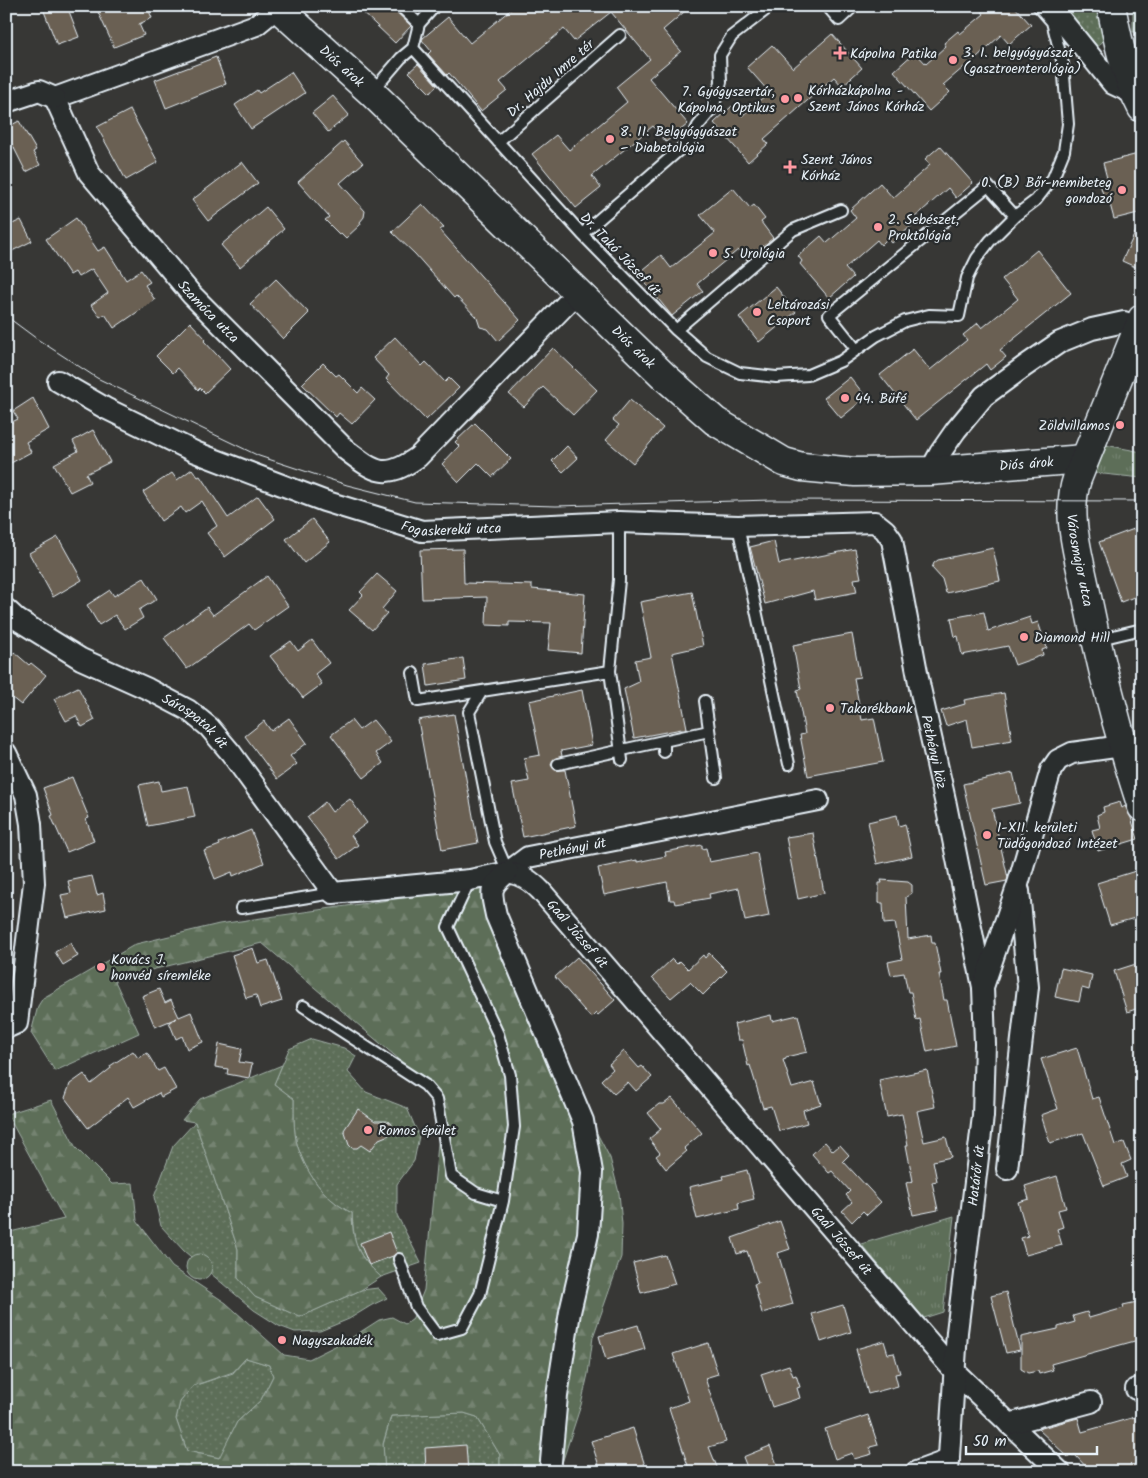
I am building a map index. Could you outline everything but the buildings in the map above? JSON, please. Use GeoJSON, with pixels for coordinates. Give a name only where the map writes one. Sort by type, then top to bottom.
{"type":"FeatureCollection","features":[{"type":"Feature","properties":{"kind":"street"},"geometry":{"type":"LineString","coordinates":[[1050,6],[1113,84],[1136,87],[1111,6]]}},
{"type":"Feature","properties":{"kind":"street"},"geometry":{"type":"LineString","coordinates":[[6,102],[39,91],[55,98],[256,25],[277,7]]}},
{"type":"Feature","properties":{"kind":"street","name":"Diós árok"},"geometry":{"type":"LineString","coordinates":[[277,7],[372,93],[665,377],[715,421],[751,444],[784,462],[802,467],[855,472],[930,471],[1084,459]]}},
{"type":"Feature","properties":{"kind":"street","name":"Szamóca utca"},"geometry":{"type":"LineString","coordinates":[[55,98],[89,173],[186,288],[346,450],[368,466],[386,472],[398,470],[418,457],[577,293]]}},
{"type":"Feature","properties":{"kind":"street"},"geometry":{"type":"LineString","coordinates":[[930,471],[956,430],[984,396],[1025,366],[1060,342],[1092,329],[1124,322],[1140,324]]}},
{"type":"Feature","properties":{"kind":"street","name":"Városmajor utca"},"geometry":{"type":"LineString","coordinates":[[1140,324],[1084,459],[1074,489],[1072,507],[1079,559],[1095,640],[1122,746],[1142,807]]}},
{"type":"Feature","properties":{"kind":"street","name":"Fogaskerekű utca"},"geometry":{"type":"LineString","coordinates":[[58,381],[105,408],[196,452],[324,501],[422,531],[619,522],[738,526],[875,522]]}},
{"type":"Feature","properties":{"kind":"street","name":"Pethényi köz"},"geometry":{"type":"LineString","coordinates":[[875,522],[885,530],[892,540],[920,688],[945,800],[982,987]]}},
{"type":"Feature","properties":{"kind":"street","name":"Sárospatak út"},"geometry":{"type":"LineString","coordinates":[[6,609],[18,620],[81,659],[156,693],[188,710],[210,727],[334,892]]}},
{"type":"Feature","properties":{"kind":"street","name":"Határőr út"},"geometry":{"type":"LineString","coordinates":[[949,1466],[957,1332],[983,1116],[985,1044],[982,987],[1018,884],[1051,770],[1058,760],[1072,753],[1122,746]]}},
{"type":"Feature","properties":{"kind":"street"},"geometry":{"type":"LineString","coordinates":[[6,753],[26,795],[31,824],[34,876],[12,1026]]}},
{"type":"Feature","properties":{"kind":"street","name":"Pethényi út"},"geometry":{"type":"LineString","coordinates":[[334,892],[470,880],[508,872],[528,857],[818,800]]}},
{"type":"Feature","properties":{"kind":"street"},"geometry":{"type":"LineString","coordinates":[[508,872],[496,882],[492,894],[496,915],[583,1121],[592,1172],[588,1234],[570,1312],[557,1396],[550,1472]]}},
{"type":"Feature","properties":{"kind":"street","name":"Gaál József út"},"geometry":{"type":"LineString","coordinates":[[508,872],[521,874],[542,890],[955,1372],[1060,1472]]}},
{"type":"Feature","properties":{"kind":"street","name":"Határőr út"},"geometry":{"type":"LineString","coordinates":[[1007,1169],[1028,987],[1018,884]]}},
{"type":"Feature","properties":{"kind":"street"},"geometry":{"type":"LineString","coordinates":[[1009,1424],[1090,1402]]}},
{"type":"Feature","properties":{"kind":"street"},"geometry":{"type":"LineString","coordinates":[[916,1472],[949,1466]]}},
{"type":"Feature","properties":{"kind":"lane"},"geometry":{"type":"LineString","coordinates":[[400,6],[418,24]]}},
{"type":"Feature","properties":{"kind":"lane"},"geometry":{"type":"LineString","coordinates":[[372,93],[401,58],[412,48],[418,24],[435,6]]}},
{"type":"Feature","properties":{"kind":"lane"},"geometry":{"type":"LineString","coordinates":[[582,234],[692,139],[698,126],[713,108],[722,82],[720,55],[732,36],[771,6]]}},
{"type":"Feature","properties":{"kind":"lane"},"geometry":{"type":"LineString","coordinates":[[827,6],[839,20],[854,6]]}},
{"type":"Feature","properties":{"kind":"lane"},"geometry":{"type":"LineString","coordinates":[[856,349],[829,315],[988,186],[1015,216],[1036,200],[1052,178],[1064,151],[1068,124],[1066,90],[1063,64],[1052,22],[1038,6]]}},
{"type":"Feature","properties":{"kind":"lane","name":"Dr. Hajdu Imre tér"},"geometry":{"type":"LineString","coordinates":[[498,142],[620,35]]}},
{"type":"Feature","properties":{"kind":"lane","name":"Dr. Takó József út"},"geometry":{"type":"LineString","coordinates":[[412,48],[582,234],[676,330],[707,357],[740,372],[776,377],[808,375],[841,361],[876,336],[905,322],[929,315],[959,316],[967,278],[977,258],[990,241],[1015,216]]}},
{"type":"Feature","properties":{"kind":"lane"},"geometry":{"type":"LineString","coordinates":[[676,330],[794,230],[841,210]]}},
{"type":"Feature","properties":{"kind":"lane"},"geometry":{"type":"LineString","coordinates":[[619,522],[619,580],[610,671],[621,755]]}},
{"type":"Feature","properties":{"kind":"lane"},"geometry":{"type":"LineString","coordinates":[[738,526],[789,764]]}},
{"type":"Feature","properties":{"kind":"lane"},"geometry":{"type":"LineString","coordinates":[[1095,640],[1142,629]]}},
{"type":"Feature","properties":{"kind":"lane"},"geometry":{"type":"LineString","coordinates":[[413,673],[418,701],[610,671]]}},
{"type":"Feature","properties":{"kind":"lane"},"geometry":{"type":"LineString","coordinates":[[482,691],[469,712],[495,842],[508,872]]}},
{"type":"Feature","properties":{"kind":"lane"},"geometry":{"type":"LineString","coordinates":[[705,701],[716,778]]}},
{"type":"Feature","properties":{"kind":"lane"},"geometry":{"type":"LineString","coordinates":[[558,764],[621,755],[664,741],[709,731]]}},
{"type":"Feature","properties":{"kind":"lane"},"geometry":{"type":"LineString","coordinates":[[664,741],[664,752]]}},
{"type":"Feature","properties":{"kind":"lane"},"geometry":{"type":"LineString","coordinates":[[399,1259],[416,1307],[437,1334],[462,1328],[480,1294],[503,1201],[514,1127],[510,1075],[498,1034],[448,927],[470,880]]}},
{"type":"Feature","properties":{"kind":"lane","name":"Pethényi út"},"geometry":{"type":"LineString","coordinates":[[241,908],[334,892]]}},
{"type":"Feature","properties":{"kind":"lane"},"geometry":{"type":"LineString","coordinates":[[302,1006],[425,1085],[437,1099],[451,1176],[476,1193],[503,1201]]}},
{"type":"Feature","properties":{"kind":"green space"},"geometry":{"type":"Polygon","coordinates":[[[1056,6],[1099,6],[1103,41],[1095,50],[1056,6]]]}},
{"type":"Feature","properties":{"kind":"green space"},"geometry":{"type":"Polygon","coordinates":[[[1133,6],[1142,6],[1142,32],[1133,32],[1133,6]]]}},
{"type":"Feature","properties":{"kind":"green space"},"geometry":{"type":"Polygon","coordinates":[[[1105,445],[1142,452],[1142,478],[1094,473],[1105,445]]]}},
{"type":"Feature","properties":{"kind":"green space"},"geometry":{"type":"Polygon","coordinates":[[[481,887],[523,993],[610,1158],[619,1193],[622,1224],[621,1257],[593,1337],[588,1374],[581,1405],[559,1472],[500,1472],[500,1455],[477,1417],[464,1413],[391,1416],[383,1444],[385,1472],[6,1472],[6,1233],[64,1219],[7,1114],[51,1100],[76,1148],[112,1184],[133,1183],[137,1221],[172,1267],[226,1303],[284,1355],[309,1359],[351,1338],[379,1320],[392,1317],[405,1324],[412,1320],[424,1290],[439,1134],[440,1094],[262,943],[114,979],[139,1033],[55,1071],[31,1033],[38,1006],[43,998],[136,944],[219,924],[481,887]],[[246,1358],[233,1372],[193,1386],[180,1402],[176,1419],[187,1451],[219,1458],[237,1422],[261,1400],[273,1376],[269,1365],[246,1358]]]}},
{"type":"Feature","properties":{"kind":"green space"},"geometry":{"type":"Polygon","coordinates":[[[312,1039],[344,1048],[356,1056],[348,1072],[366,1092],[407,1108],[419,1136],[414,1161],[397,1184],[397,1215],[421,1263],[381,1277],[358,1249],[352,1213],[327,1196],[314,1180],[304,1163],[295,1134],[294,1099],[274,1084],[289,1049],[312,1039]]]}},
{"type":"Feature","properties":{"kind":"green space"},"geometry":{"type":"Polygon","coordinates":[[[282,1065],[274,1084],[294,1099],[295,1134],[304,1163],[314,1180],[327,1196],[352,1213],[355,1242],[358,1249],[366,1262],[381,1277],[361,1290],[300,1317],[255,1297],[238,1278],[238,1249],[195,1122],[182,1120],[200,1099],[282,1065]]]}},
{"type":"Feature","properties":{"kind":"green space"},"geometry":{"type":"Polygon","coordinates":[[[195,1122],[238,1249],[238,1278],[255,1297],[300,1317],[361,1290],[378,1288],[387,1298],[349,1319],[320,1331],[295,1332],[279,1326],[254,1310],[184,1251],[161,1226],[154,1197],[173,1146],[195,1122]]]}},
{"type":"Feature","properties":{"kind":"green space"},"geometry":{"type":"Polygon","coordinates":[[[954,1216],[943,1312],[924,1318],[861,1244],[954,1216]]]}},
{"type":"Feature","properties":{"kind":"green space"},"geometry":{"type":"Polygon","coordinates":[[[199,1254],[208,1258],[212,1267],[208,1276],[199,1280],[190,1276],[186,1267],[190,1258],[199,1254]]]}},
{"type":"Feature","properties":{"kind":"green space"},"geometry":{"type":"Polygon","coordinates":[[[246,1358],[269,1365],[273,1376],[261,1400],[237,1422],[220,1458],[187,1451],[176,1419],[180,1402],[193,1386],[233,1373],[246,1358]]]}},
{"type":"Feature","properties":{"kind":"green space"},"geometry":{"type":"Polygon","coordinates":[[[464,1413],[477,1417],[500,1455],[500,1472],[385,1472],[383,1445],[391,1416],[464,1413]]]}},
{"type":"Feature","properties":{"kind":"tram line"},"geometry":{"type":"LineString","coordinates":[[6,316],[37,339],[97,378],[259,456],[347,485],[415,502],[556,506],[771,500],[1142,501]]}},
{"type":"Feature","properties":{"kind":"place","name":"Kápolna Patika"},"geometry":{"type":"Point","coordinates":[840,53]}},
{"type":"Feature","properties":{"kind":"place","name":"3. I. belgyógyászat (gasztroenterológia)"},"geometry":{"type":"Point","coordinates":[953,60]}},
{"type":"Feature","properties":{"kind":"place","name":"Kórházkápolna - Szent János Kórház"},"geometry":{"type":"Point","coordinates":[798,98]}},
{"type":"Feature","properties":{"kind":"place","name":"7. Gyógyszertár, Kápolna, Optikus"},"geometry":{"type":"Point","coordinates":[785,99]}},
{"type":"Feature","properties":{"kind":"place","name":"8. II. Belgyógyászat – Diabetológia"},"geometry":{"type":"Point","coordinates":[610,139]}},
{"type":"Feature","properties":{"kind":"place","name":"Szent János Kórház"},"geometry":{"type":"Point","coordinates":[790,167]}},
{"type":"Feature","properties":{"kind":"place","name":"0. (B) Bőr-nemibeteg gondozó"},"geometry":{"type":"Point","coordinates":[1122,190]}},
{"type":"Feature","properties":{"kind":"place","name":"2. Sebészet, Proktológia"},"geometry":{"type":"Point","coordinates":[878,227]}},
{"type":"Feature","properties":{"kind":"place","name":"5. Urológia"},"geometry":{"type":"Point","coordinates":[713,253]}},
{"type":"Feature","properties":{"kind":"place","name":"Leltározási Csoport"},"geometry":{"type":"Point","coordinates":[757,312]}},
{"type":"Feature","properties":{"kind":"place","name":"44. Büfé"},"geometry":{"type":"Point","coordinates":[845,398]}},
{"type":"Feature","properties":{"kind":"place","name":"Zöldvillamos"},"geometry":{"type":"Point","coordinates":[1120,425]}},
{"type":"Feature","properties":{"kind":"place","name":"Diamond Hill"},"geometry":{"type":"Point","coordinates":[1024,637]}},
{"type":"Feature","properties":{"kind":"place","name":"Takarékbank"},"geometry":{"type":"Point","coordinates":[830,708]}},
{"type":"Feature","properties":{"kind":"place","name":"I-XII. kerületi Tüdőgondozó Intézet"},"geometry":{"type":"Point","coordinates":[987,835]}},
{"type":"Feature","properties":{"kind":"place","name":"Kovács J. honvéd síremléke"},"geometry":{"type":"Point","coordinates":[101,967]}},
{"type":"Feature","properties":{"kind":"place","name":"Romos épület"},"geometry":{"type":"Point","coordinates":[368,1130]}},
{"type":"Feature","properties":{"kind":"place","name":"Nagyszakadék"},"geometry":{"type":"Point","coordinates":[282,1340]}}]}
